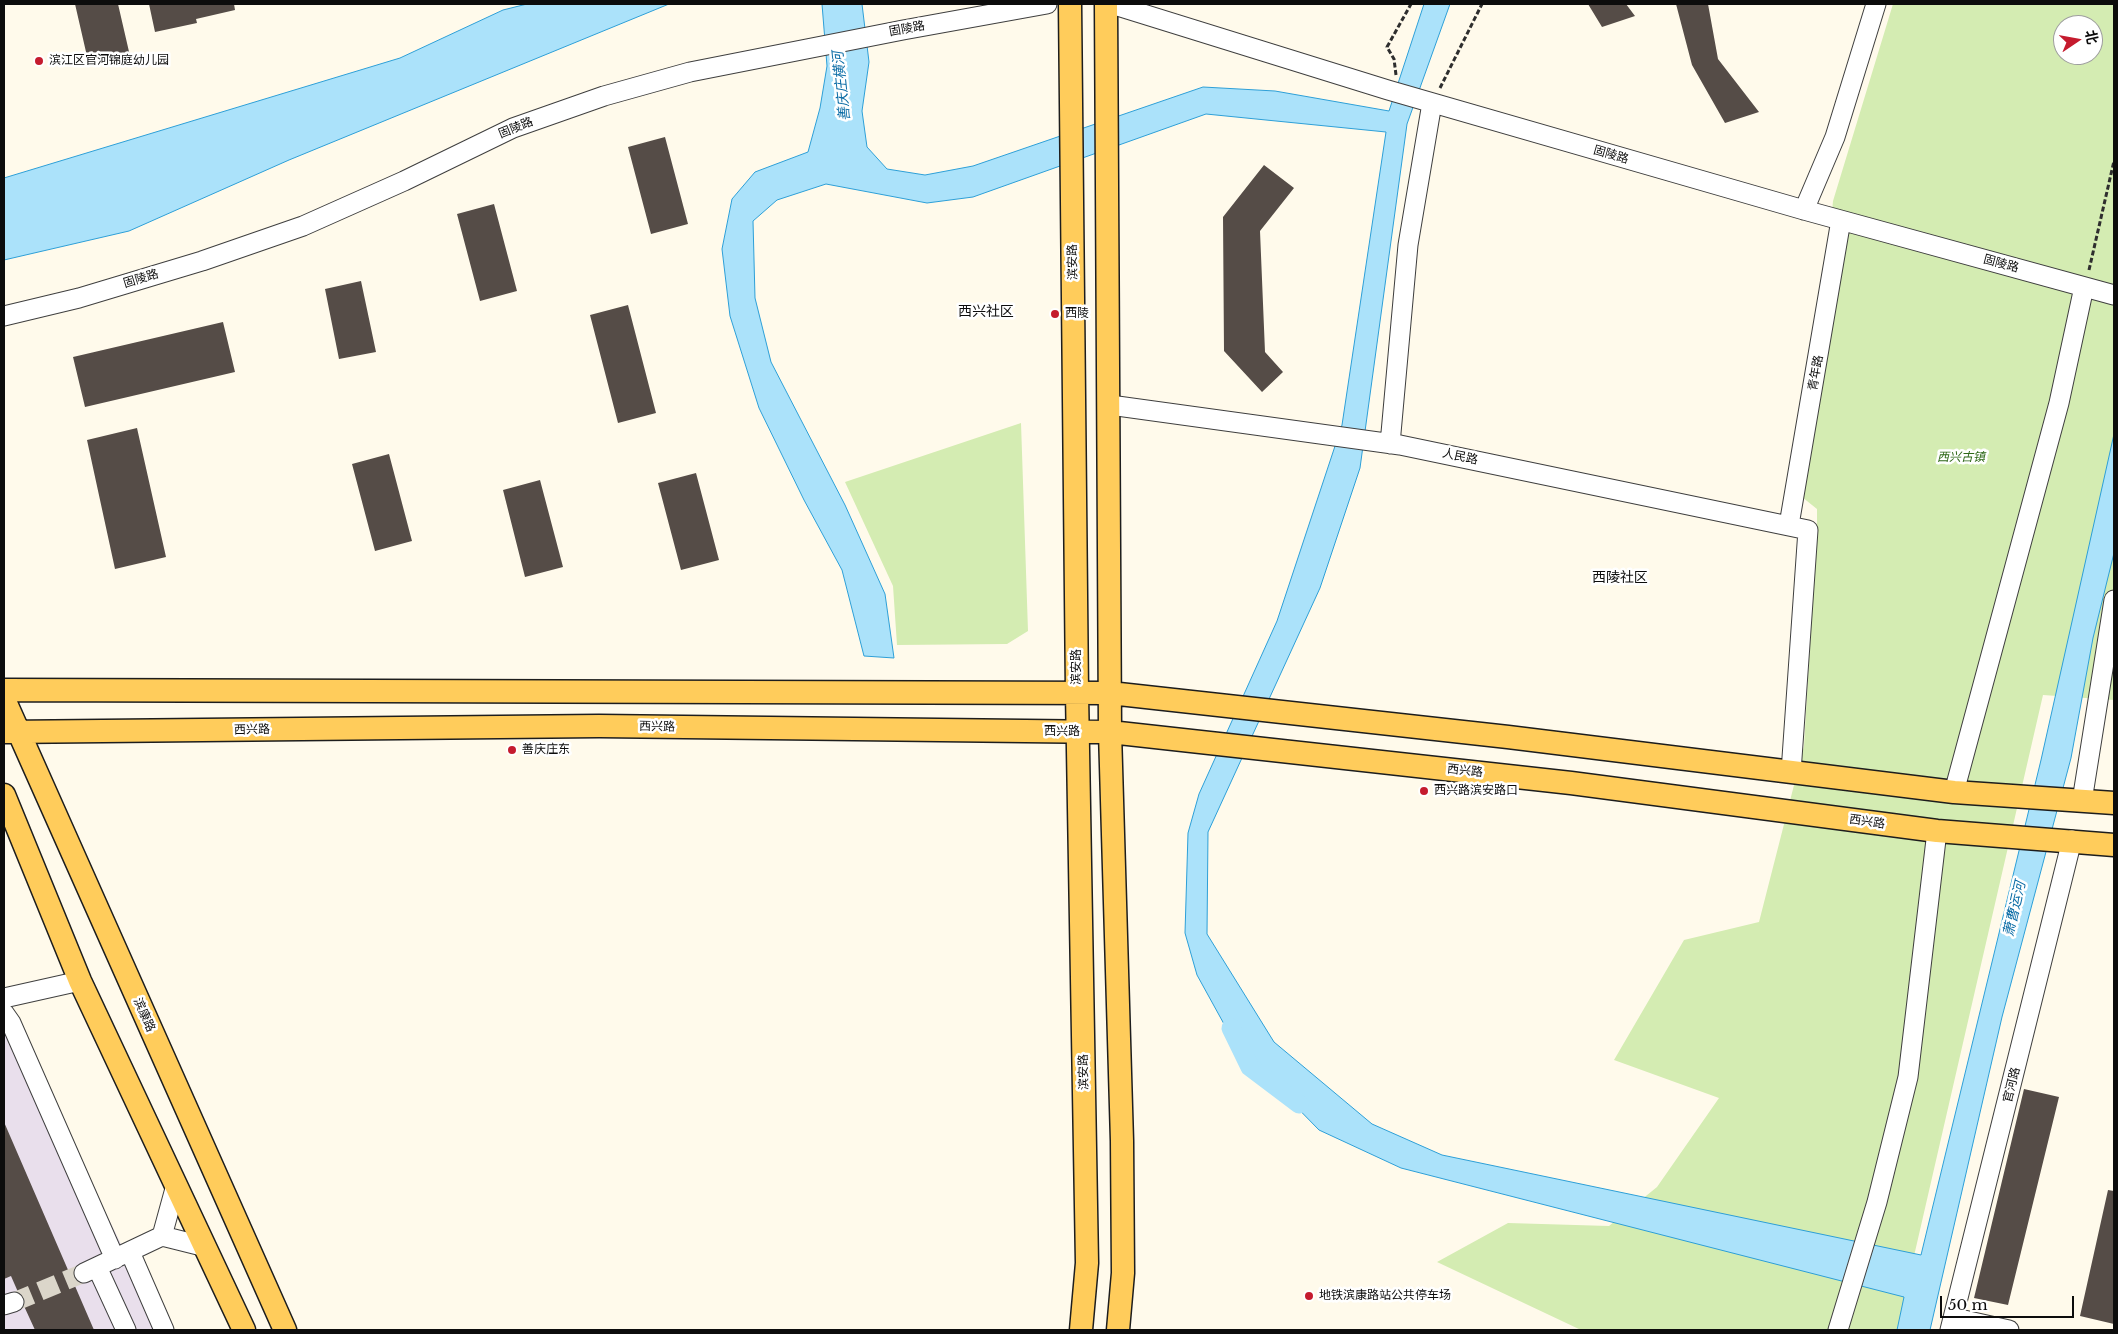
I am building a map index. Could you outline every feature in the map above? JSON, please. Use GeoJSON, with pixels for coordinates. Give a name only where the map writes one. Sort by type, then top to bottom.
{"type":"FeatureCollection","features":[{"type":"Feature","properties":{"kind":"main road","name":"滨安路"},"geometry":{"type":"LineString","coordinates":[[1070,4],[1077,693],[1087,1263],[1081,1330]]}},
{"type":"Feature","properties":{"kind":"main road"},"geometry":{"type":"LineString","coordinates":[[1106,4],[1110,405],[1110,732],[1122,1141],[1123,1273],[1118,1330]]}},
{"type":"Feature","properties":{"kind":"main road"},"geometry":{"type":"LineString","coordinates":[[4,690],[1110,693],[1508,737],[1954,792],[2114,803]]}},
{"type":"Feature","properties":{"kind":"main road","name":"滨康路"},"geometry":{"type":"LineString","coordinates":[[4,699],[12,732],[285,1330]]}},
{"type":"Feature","properties":{"kind":"main road","name":"西兴路"},"geometry":{"type":"LineString","coordinates":[[12,732],[599,726],[1110,732],[1571,783],[1937,831],[2114,845]]}},
{"type":"Feature","properties":{"kind":"main road"},"geometry":{"type":"LineString","coordinates":[[4,796],[80,981],[244,1330]]}},
{"type":"Feature","properties":{"kind":"street","name":"固陵路"},"geometry":{"type":"LineString","coordinates":[[4,316],[78,298],[303,226],[404,181],[514,128],[604,96],[690,72],[1047,4]]}},
{"type":"Feature","properties":{"kind":"street","name":"固陵路"},"geometry":{"type":"LineString","coordinates":[[1111,4],[1432,103],[1804,210],[2114,295]]}},
{"type":"Feature","properties":{"kind":"street"},"geometry":{"type":"LineString","coordinates":[[1804,210],[1835,136],[1876,4]]}},
{"type":"Feature","properties":{"kind":"street"},"geometry":{"type":"LineString","coordinates":[[1390,444],[1408,245],[1432,103]]}},
{"type":"Feature","properties":{"kind":"street","name":"青年路"},"geometry":{"type":"LineString","coordinates":[[1789,526],[1841,220]]}},
{"type":"Feature","properties":{"kind":"street"},"geometry":{"type":"LineString","coordinates":[[1954,792],[2059,403],[2084,287]]}},
{"type":"Feature","properties":{"kind":"street","name":"人民路"},"geometry":{"type":"LineString","coordinates":[[1110,405],[1390,444],[1808,530],[1791,772]]}},
{"type":"Feature","properties":{"kind":"street"},"geometry":{"type":"LineString","coordinates":[[2077,801],[2114,600]]}},
{"type":"Feature","properties":{"kind":"street"},"geometry":{"type":"LineString","coordinates":[[1838,1330],[1877,1202],[1908,1077],[1937,831]]}},
{"type":"Feature","properties":{"kind":"street","name":"官河路"},"geometry":{"type":"LineString","coordinates":[[1952,1324],[2067,840]]}},
{"type":"Feature","properties":{"kind":"street"},"geometry":{"type":"LineString","coordinates":[[4,998],[80,981]]}},
{"type":"Feature","properties":{"kind":"street"},"geometry":{"type":"LineString","coordinates":[[4,1012],[122,1255],[164,1330]]}},
{"type":"Feature","properties":{"kind":"street"},"geometry":{"type":"LineString","coordinates":[[162,1236],[176,1185]]}},
{"type":"Feature","properties":{"kind":"street"},"geometry":{"type":"LineString","coordinates":[[126,1330],[91,1270],[162,1236],[206,1247]]}},
{"type":"Feature","properties":{"kind":"street"},"geometry":{"type":"LineString","coordinates":[[1952,1324],[2009,1330]]}},
{"type":"Feature","properties":{"kind":"path"},"geometry":{"type":"LineString","coordinates":[[1388,90],[1396,78],[1394,60],[1387,47],[1411,4]]}},
{"type":"Feature","properties":{"kind":"path"},"geometry":{"type":"LineString","coordinates":[[1432,103],[1482,4]]}},
{"type":"Feature","properties":{"kind":"path"},"geometry":{"type":"LineString","coordinates":[[2084,287],[2114,161]]}},
{"type":"Feature","properties":{"kind":"shaded area"},"geometry":{"type":"Polygon","coordinates":[[[11,1023],[164,1330],[4,1330],[4,1024],[11,1023]]]}},
{"type":"Feature","properties":{"kind":"green space","name":"西兴古镇"},"geometry":{"type":"Polygon","coordinates":[[[1893,4],[2114,4],[2114,700],[2043,695],[1897,1330],[1581,1330],[1437,1262],[1508,1223],[1609,1226],[1657,1187],[1719,1098],[1614,1060],[1684,940],[1759,922],[1804,746],[1817,509],[1802,497],[1815,395],[1833,201],[1893,4]]]}},
{"type":"Feature","properties":{"kind":"green space"},"geometry":{"type":"Polygon","coordinates":[[[1021,423],[1028,631],[1007,644],[897,645],[893,586],[845,482],[1021,423]]]}},
{"type":"Feature","properties":{"kind":"water"},"geometry":{"type":"Polygon","coordinates":[[[527,4],[669,4],[289,160],[129,231],[4,260],[4,178],[400,58],[503,10],[527,4]]]}},
{"type":"Feature","properties":{"kind":"water"},"geometry":{"type":"Polygon","coordinates":[[[822,4],[862,4],[869,62],[862,111],[867,147],[887,169],[925,175],[973,166],[1203,87],[1275,91],[1389,111],[1424,4],[1450,4],[1407,124],[1360,468],[1320,588],[1208,832],[1207,934],[1274,1042],[1372,1124],[1442,1155],[1921,1255],[2041,760],[2114,434],[2114,553],[2093,638],[2071,758],[2002,1017],[1930,1330],[1897,1330],[1904,1297],[1401,1168],[1319,1130],[1235,1044],[1197,975],[1185,933],[1188,833],[1199,794],[1277,621],[1342,425],[1386,132],[1206,114],[973,197],[927,203],[826,184],[777,200],[753,221],[755,298],[771,362],[845,505],[885,594],[894,658],[864,656],[842,570],[804,500],[759,408],[730,316],[722,249],[732,199],[755,172],[808,152],[820,108],[827,66],[822,4]]]}},
{"type":"Feature","properties":{"kind":"building"},"geometry":{"type":"Polygon","coordinates":[[[75,4],[118,4],[130,56],[89,65],[75,4]]]}},
{"type":"Feature","properties":{"kind":"building"},"geometry":{"type":"Polygon","coordinates":[[[149,4],[234,4],[235,10],[196,19],[197,23],[155,32],[149,4]]]}},
{"type":"Feature","properties":{"kind":"building"},"geometry":{"type":"Polygon","coordinates":[[[1588,4],[1626,4],[1635,16],[1602,27],[1588,4]]]}},
{"type":"Feature","properties":{"kind":"building"},"geometry":{"type":"Polygon","coordinates":[[[1676,4],[1708,4],[1718,59],[1759,112],[1725,123],[1692,65],[1676,4]]]}},
{"type":"Feature","properties":{"kind":"building"},"geometry":{"type":"Polygon","coordinates":[[[665,137],[688,224],[651,234],[628,147],[665,137]]]}},
{"type":"Feature","properties":{"kind":"building"},"geometry":{"type":"Polygon","coordinates":[[[1264,165],[1294,188],[1260,231],[1265,352],[1283,372],[1262,392],[1224,351],[1223,217],[1264,165]]]}},
{"type":"Feature","properties":{"kind":"building"},"geometry":{"type":"Polygon","coordinates":[[[494,204],[517,291],[480,301],[457,214],[494,204]]]}},
{"type":"Feature","properties":{"kind":"building"},"geometry":{"type":"Polygon","coordinates":[[[361,281],[376,352],[339,359],[325,289],[361,281]]]}},
{"type":"Feature","properties":{"kind":"building"},"geometry":{"type":"Polygon","coordinates":[[[628,305],[656,413],[618,423],[590,315],[628,305]]]}},
{"type":"Feature","properties":{"kind":"building"},"geometry":{"type":"Polygon","coordinates":[[[223,322],[235,372],[85,407],[73,357],[223,322]]]}},
{"type":"Feature","properties":{"kind":"building"},"geometry":{"type":"Polygon","coordinates":[[[137,428],[166,557],[115,569],[87,440],[137,428]]]}},
{"type":"Feature","properties":{"kind":"building"},"geometry":{"type":"Polygon","coordinates":[[[389,454],[412,541],[375,551],[352,464],[389,454]]]}},
{"type":"Feature","properties":{"kind":"building"},"geometry":{"type":"Polygon","coordinates":[[[696,473],[719,560],[681,570],[658,483],[696,473]]]}},
{"type":"Feature","properties":{"kind":"building"},"geometry":{"type":"Polygon","coordinates":[[[540,480],[563,567],[525,577],[503,490],[540,480]]]}},
{"type":"Feature","properties":{"kind":"building"},"geometry":{"type":"Polygon","coordinates":[[[2024,1089],[2059,1097],[2008,1305],[1974,1298],[2024,1089]]]}},
{"type":"Feature","properties":{"kind":"building"},"geometry":{"type":"Polygon","coordinates":[[[4,1122],[94,1330],[35,1330],[24,1306],[25,1298],[18,1292],[11,1276],[4,1279],[4,1122]]]}},
{"type":"Feature","properties":{"kind":"building"},"geometry":{"type":"Polygon","coordinates":[[[2108,1190],[2114,1191],[2114,1324],[2080,1316],[2108,1190]]]}},
{"type":"Feature","properties":{"kind":"waterway"},"geometry":{"type":"LineString","coordinates":[[1231,1028],[1250,1067],[1299,1104]]}},
{"type":"Feature","properties":{"kind":"tunnel"},"geometry":{"type":"LineString","coordinates":[[14,1302],[84,1273]]}},
{"type":"Feature","properties":{"kind":"place","name":"滨江区官河锦庭幼儿园"},"geometry":{"type":"Point","coordinates":[39,61]}},
{"type":"Feature","properties":{"kind":"place","name":"西陵"},"geometry":{"type":"Point","coordinates":[1055,314]}},
{"type":"Feature","properties":{"kind":"place","name":"善庆庄东"},"geometry":{"type":"Point","coordinates":[512,750]}},
{"type":"Feature","properties":{"kind":"place","name":"西兴路滨安路口"},"geometry":{"type":"Point","coordinates":[1424,791]}},
{"type":"Feature","properties":{"kind":"place","name":"地铁滨康路站公共停车场"},"geometry":{"type":"Point","coordinates":[1309,1296]}},
{"type":"Feature","properties":{"kind":"district","name":"西兴社区"},"geometry":{"type":"Point","coordinates":[986,312]}},
{"type":"Feature","properties":{"kind":"district","name":"西陵社区"},"geometry":{"type":"Point","coordinates":[1620,578]}},
{"type":"Feature","properties":{"kind":"water label","name":"善庆庄横河"},"geometry":{"type":"Point","coordinates":[842,86]}},
{"type":"Feature","properties":{"kind":"water label","name":"萧曹运河"},"geometry":{"type":"Point","coordinates":[2015,909]}}]}
